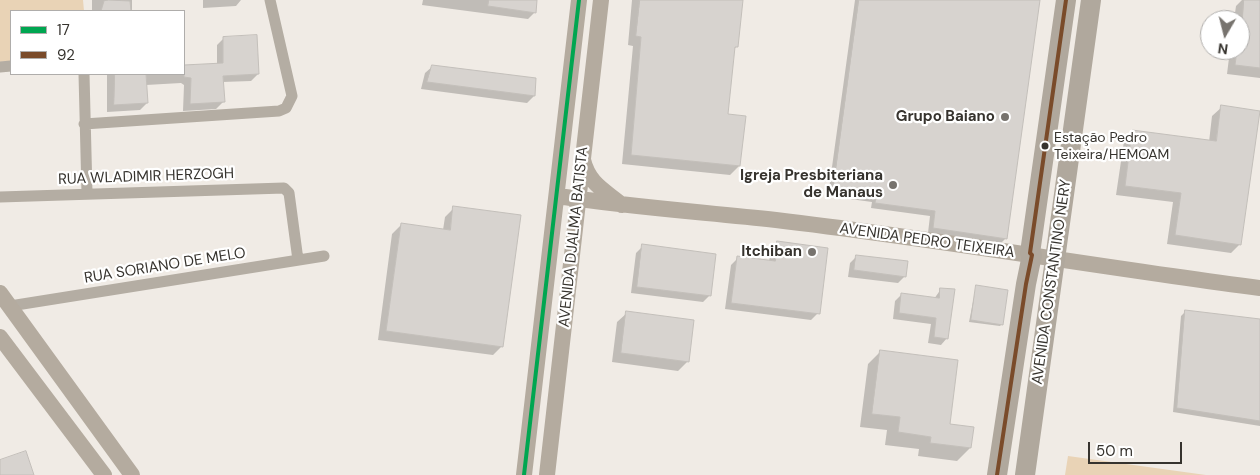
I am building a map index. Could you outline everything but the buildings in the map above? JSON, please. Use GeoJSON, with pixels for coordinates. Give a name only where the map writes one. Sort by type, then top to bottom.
{"type":"FeatureCollection","features":[{"type":"Feature","properties":{"kind":"highway","name":"AVENIDA CONSTANTINO NERY"},"geometry":{"type":"LineString","coordinates":[[997,475],[1032,255],[1030,253],[1066,0]]}},
{"type":"Feature","properties":{"kind":"highway","name":"AVENIDA CONSTANTINO NERY"},"geometry":{"type":"LineString","coordinates":[[1025,475],[1091,0]]}},
{"type":"Feature","properties":{"kind":"main road","name":"AVENIDA DJALMA BATISTA"},"geometry":{"type":"LineString","coordinates":[[524,475],[580,0]]}},
{"type":"Feature","properties":{"kind":"main road","name":"AVENIDA DJALMA BATISTA"},"geometry":{"type":"LineString","coordinates":[[547,475],[601,0]]}},
{"type":"Feature","properties":{"kind":"main road"},"geometry":{"type":"LineString","coordinates":[[582,157],[586,173],[592,183],[622,205]]}},
{"type":"Feature","properties":{"kind":"main road","name":"AVENIDA PEDRO TEIXEIRA"},"geometry":{"type":"LineString","coordinates":[[558,196],[622,205],[777,220],[1055,257],[1155,275],[1260,288]]}},
{"type":"Feature","properties":{"kind":"main road"},"geometry":{"type":"LineString","coordinates":[[0,293],[132,475]]}},
{"type":"Feature","properties":{"kind":"main road"},"geometry":{"type":"LineString","coordinates":[[0,337],[104,475]]}},
{"type":"Feature","properties":{"kind":"street"},"geometry":{"type":"LineString","coordinates":[[84,124],[279,111],[286,108],[292,96],[270,0]]}},
{"type":"Feature","properties":{"kind":"street"},"geometry":{"type":"LineString","coordinates":[[84,75],[87,193]]}},
{"type":"Feature","properties":{"kind":"street","name":"RUA WLADIMIR HERZOGH"},"geometry":{"type":"LineString","coordinates":[[0,197],[280,187],[288,189],[289,193],[298,260]]}},
{"type":"Feature","properties":{"kind":"street","name":"RUA SORIANO DE MELO"},"geometry":{"type":"LineString","coordinates":[[10,306],[324,256]]}},
{"type":"Feature","properties":{"kind":"shaded area"},"geometry":{"type":"Polygon","coordinates":[[[0,0],[83,0],[84,10],[10,10],[10,61],[0,62],[0,0]]]}},
{"type":"Feature","properties":{"kind":"shaded area"},"geometry":{"type":"Polygon","coordinates":[[[1068,456],[1206,475],[1065,475],[1068,456]]]}},
{"type":"Feature","properties":{"kind":"transit line","name":"17"},"geometry":{"type":"LineString","coordinates":[[524,475],[579,0]]}},
{"type":"Feature","properties":{"kind":"transit line","name":"92"},"geometry":{"type":"LineString","coordinates":[[997,475],[1032,255],[1030,253],[1066,0]]}},
{"type":"Feature","properties":{"kind":"place","name":"Grupo Baiano"},"geometry":{"type":"Point","coordinates":[1005,117]}},
{"type":"Feature","properties":{"kind":"place","name":"Estação Pedro Teixeira/HEMOAM"},"geometry":{"type":"Point","coordinates":[1045,146]}},
{"type":"Feature","properties":{"kind":"place","name":"Igreja Presbiteriana de Manaus"},"geometry":{"type":"Point","coordinates":[893,185]}},
{"type":"Feature","properties":{"kind":"place","name":"Itchiban"},"geometry":{"type":"Point","coordinates":[812,252]}}]}
